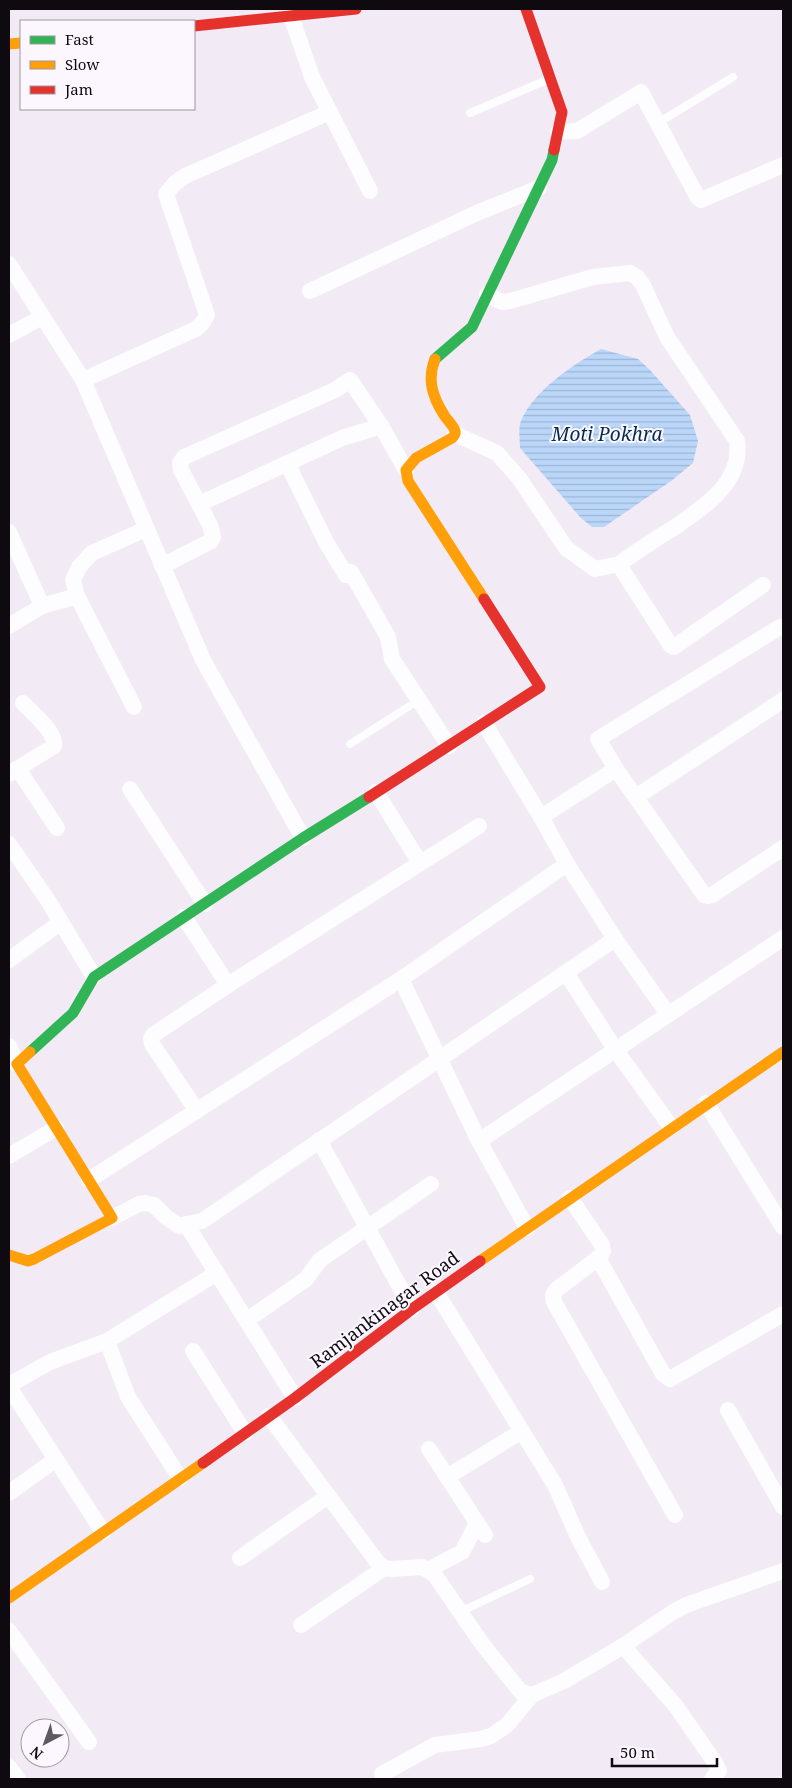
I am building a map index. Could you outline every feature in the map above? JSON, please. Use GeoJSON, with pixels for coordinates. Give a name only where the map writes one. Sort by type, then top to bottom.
{"type":"FeatureCollection","features":[{"type":"Feature","properties":{"kind":"street"},"geometry":{"type":"LineString","coordinates":[[195,26],[356,9]]}},
{"type":"Feature","properties":{"kind":"street"},"geometry":{"type":"LineString","coordinates":[[455,434],[455,430],[443,414],[432,390],[430,372],[436,358],[472,327],[552,160],[562,112],[526,9]]}},
{"type":"Feature","properties":{"kind":"street"},"geometry":{"type":"LineString","coordinates":[[291,16],[312,77],[370,191]]}},
{"type":"Feature","properties":{"kind":"street"},"geometry":{"type":"LineString","coordinates":[[558,132],[577,131],[639,92],[642,93],[698,198],[701,200],[783,165]]}},
{"type":"Feature","properties":{"kind":"street"},"geometry":{"type":"LineString","coordinates":[[82,380],[196,329],[207,315],[166,194],[175,184],[185,176],[330,112]]}},
{"type":"Feature","properties":{"kind":"street"},"geometry":{"type":"LineString","coordinates":[[310,291],[479,212],[539,188]]}},
{"type":"Feature","properties":{"kind":"street"},"geometry":{"type":"LineString","coordinates":[[9,264],[82,380],[203,660],[303,838]]}},
{"type":"Feature","properties":{"kind":"street"},"geometry":{"type":"LineString","coordinates":[[455,434],[497,454],[519,478],[566,548],[595,569],[620,564],[708,504],[721,491],[732,473],[737,460],[737,440],[667,337],[643,285],[637,277],[630,273],[593,277],[502,302],[487,295]]}},
{"type":"Feature","properties":{"kind":"street"},"geometry":{"type":"LineString","coordinates":[[9,336],[42,317]]}},
{"type":"Feature","properties":{"kind":"street"},"geometry":{"type":"LineString","coordinates":[[17,1064],[69,1018],[82,1001],[94,977],[303,838],[540,687],[408,481],[406,470],[381,426],[350,380],[335,390],[184,457],[180,463],[180,470],[210,525],[212,540],[162,566]]}},
{"type":"Feature","properties":{"kind":"street"},"geometry":{"type":"LineString","coordinates":[[199,504],[342,438],[381,426]]}},
{"type":"Feature","properties":{"kind":"street"},"geometry":{"type":"LineString","coordinates":[[406,470],[416,458],[452,438],[455,434]]}},
{"type":"Feature","properties":{"kind":"street"},"geometry":{"type":"LineString","coordinates":[[287,463],[326,542],[388,637],[392,658],[449,746]]}},
{"type":"Feature","properties":{"kind":"street"},"geometry":{"type":"LineString","coordinates":[[134,707],[77,596],[73,580],[80,567],[92,553],[146,529]]}},
{"type":"Feature","properties":{"kind":"street"},"geometry":{"type":"LineString","coordinates":[[9,532],[42,606]]}},
{"type":"Feature","properties":{"kind":"street"},"geometry":{"type":"LineString","coordinates":[[620,564],[671,646],[674,647],[763,585]]}},
{"type":"Feature","properties":{"kind":"street"},"geometry":{"type":"LineString","coordinates":[[9,626],[42,606],[77,596]]}},
{"type":"Feature","properties":{"kind":"street"},"geometry":{"type":"LineString","coordinates":[[780,627],[600,736],[598,741],[704,895],[708,896],[783,848]]}},
{"type":"Feature","properties":{"kind":"street"},"geometry":{"type":"LineString","coordinates":[[636,796],[783,700]]}},
{"type":"Feature","properties":{"kind":"street"},"geometry":{"type":"LineString","coordinates":[[23,703],[51,733],[55,740],[54,746],[14,771],[57,828]]}},
{"type":"Feature","properties":{"kind":"street"},"geometry":{"type":"LineString","coordinates":[[484,723],[542,817],[567,864],[615,939],[668,1014]]}},
{"type":"Feature","properties":{"kind":"street"},"geometry":{"type":"LineString","coordinates":[[542,817],[616,769]]}},
{"type":"Feature","properties":{"kind":"street"},"geometry":{"type":"LineString","coordinates":[[130,789],[205,904]]}},
{"type":"Feature","properties":{"kind":"street"},"geometry":{"type":"LineString","coordinates":[[376,792],[420,863]]}},
{"type":"Feature","properties":{"kind":"street"},"geometry":{"type":"LineString","coordinates":[[197,1112],[152,1044],[151,1039],[153,1035],[228,985],[479,826]]}},
{"type":"Feature","properties":{"kind":"street"},"geometry":{"type":"LineString","coordinates":[[9,844],[47,899],[94,977]]}},
{"type":"Feature","properties":{"kind":"street"},"geometry":{"type":"LineString","coordinates":[[88,1180],[197,1112],[401,979],[567,864]]}},
{"type":"Feature","properties":{"kind":"street"},"geometry":{"type":"LineString","coordinates":[[184,917],[228,985]]}},
{"type":"Feature","properties":{"kind":"street"},"geometry":{"type":"LineString","coordinates":[[9,960],[61,922]]}},
{"type":"Feature","properties":{"kind":"street"},"geometry":{"type":"LineString","coordinates":[[479,1141],[783,938]]}},
{"type":"Feature","properties":{"kind":"street"},"geometry":{"type":"LineString","coordinates":[[9,1255],[28,1261],[146,1202],[154,1205],[179,1226],[202,1221],[615,939]]}},
{"type":"Feature","properties":{"kind":"street"},"geometry":{"type":"LineString","coordinates":[[566,973],[615,1049],[671,1128]]}},
{"type":"Feature","properties":{"kind":"street"},"geometry":{"type":"LineString","coordinates":[[401,979],[479,1141],[527,1228]]}},
{"type":"Feature","properties":{"kind":"street"},"geometry":{"type":"LineString","coordinates":[[9,1046],[17,1064],[112,1218]]}},
{"type":"Feature","properties":{"kind":"street","name":"Ramjankinagar Road"},"geometry":{"type":"LineString","coordinates":[[9,1598],[295,1398],[436,1292],[783,1052]]}},
{"type":"Feature","properties":{"kind":"street"},"geometry":{"type":"LineString","coordinates":[[706,1104],[783,1227]]}},
{"type":"Feature","properties":{"kind":"street"},"geometry":{"type":"LineString","coordinates":[[9,1156],[56,1128]]}},
{"type":"Feature","properties":{"kind":"street"},"geometry":{"type":"LineString","coordinates":[[319,1140],[412,1309]]}},
{"type":"Feature","properties":{"kind":"street"},"geometry":{"type":"LineString","coordinates":[[247,1320],[306,1279],[320,1260],[431,1184]]}},
{"type":"Feature","properties":{"kind":"street"},"geometry":{"type":"LineString","coordinates":[[570,1198],[602,1245],[603,1251],[598,1258],[556,1290],[553,1295],[554,1302],[674,1515]]}},
{"type":"Feature","properties":{"kind":"street"},"geometry":{"type":"LineString","coordinates":[[186,1224],[295,1398]]}},
{"type":"Feature","properties":{"kind":"street"},"geometry":{"type":"LineString","coordinates":[[598,1258],[663,1374],[670,1379],[783,1314]]}},
{"type":"Feature","properties":{"kind":"street"},"geometry":{"type":"LineString","coordinates":[[103,1532],[9,1386],[50,1362],[107,1341],[217,1273]]}},
{"type":"Feature","properties":{"kind":"street"},"geometry":{"type":"LineString","coordinates":[[436,1292],[555,1485],[578,1537],[602,1582]]}},
{"type":"Feature","properties":{"kind":"street"},"geometry":{"type":"LineString","coordinates":[[107,1341],[128,1396],[180,1478]]}},
{"type":"Feature","properties":{"kind":"street"},"geometry":{"type":"LineString","coordinates":[[193,1351],[245,1433]]}},
{"type":"Feature","properties":{"kind":"street"},"geometry":{"type":"LineString","coordinates":[[728,1410],[783,1506]]}},
{"type":"Feature","properties":{"kind":"street"},"geometry":{"type":"LineString","coordinates":[[269,1416],[378,1563],[384,1568],[397,1570],[416,1566],[434,1574],[483,1645],[521,1692],[532,1695]]}},
{"type":"Feature","properties":{"kind":"street"},"geometry":{"type":"LineString","coordinates":[[447,1477],[522,1431]]}},
{"type":"Feature","properties":{"kind":"street"},"geometry":{"type":"LineString","coordinates":[[428,1570],[462,1552],[481,1529],[429,1449]]}},
{"type":"Feature","properties":{"kind":"street"},"geometry":{"type":"LineString","coordinates":[[9,1494],[55,1460]]}},
{"type":"Feature","properties":{"kind":"street"},"geometry":{"type":"LineString","coordinates":[[240,1558],[328,1496]]}},
{"type":"Feature","properties":{"kind":"street"},"geometry":{"type":"LineString","coordinates":[[301,1625],[384,1568]]}},
{"type":"Feature","properties":{"kind":"street"},"geometry":{"type":"LineString","coordinates":[[382,1774],[435,1745],[481,1739],[490,1736],[506,1725],[532,1695],[564,1682],[686,1605],[783,1571]]}},
{"type":"Feature","properties":{"kind":"street"},"geometry":{"type":"LineString","coordinates":[[9,1630],[88,1742]]}},
{"type":"Feature","properties":{"kind":"street"},"geometry":{"type":"LineString","coordinates":[[623,1646],[675,1706],[716,1764],[719,1771],[712,1779]]}},
{"type":"Feature","properties":{"kind":"street"},"geometry":{"type":"LineString","coordinates":[[9,1767],[18,1779]]}},
{"type":"Feature","properties":{"kind":"lane"},"geometry":{"type":"LineString","coordinates":[[658,123],[733,77]]}},
{"type":"Feature","properties":{"kind":"lane"},"geometry":{"type":"LineString","coordinates":[[470,113],[550,78]]}},
{"type":"Feature","properties":{"kind":"lane"},"geometry":{"type":"LineString","coordinates":[[350,744],[419,700]]}},
{"type":"Feature","properties":{"kind":"lane"},"geometry":{"type":"LineString","coordinates":[[460,1612],[530,1579]]}},
{"type":"Feature","properties":{"kind":"water","name":"Moti Pokhra"},"geometry":{"type":"Polygon","coordinates":[[[601,349],[638,359],[649,369],[690,415],[698,441],[693,463],[671,481],[604,527],[592,527],[581,518],[520,448],[519,431],[521,421],[527,410],[544,389],[567,370],[601,349]]]}},
{"type":"Feature","properties":{"kind":"traffic: fast"},"geometry":{"type":"LineString","coordinates":[[435,359],[472,327],[552,160],[554,150]]}},
{"type":"Feature","properties":{"kind":"traffic: fast"},"geometry":{"type":"LineString","coordinates":[[30,1052],[73,1013],[94,977],[303,838],[369,797]]}},
{"type":"Feature","properties":{"kind":"traffic: slow"},"geometry":{"type":"LineString","coordinates":[[9,44],[20,43]]}},
{"type":"Feature","properties":{"kind":"traffic: slow"},"geometry":{"type":"LineString","coordinates":[[435,359],[431,374],[432,387],[440,408],[455,433],[452,438],[416,458],[406,470],[408,481],[484,599]]}},
{"type":"Feature","properties":{"kind":"traffic: slow"},"geometry":{"type":"LineString","coordinates":[[9,1255],[28,1261],[34,1259],[112,1218],[17,1064],[30,1052]]}},
{"type":"Feature","properties":{"kind":"traffic: slow"},"geometry":{"type":"LineString","coordinates":[[480,1261],[783,1052]]}},
{"type":"Feature","properties":{"kind":"traffic: slow"},"geometry":{"type":"LineString","coordinates":[[9,1598],[203,1463]]}},
{"type":"Feature","properties":{"kind":"traffic: jam"},"geometry":{"type":"LineString","coordinates":[[195,26],[356,9]]}},
{"type":"Feature","properties":{"kind":"traffic: jam"},"geometry":{"type":"LineString","coordinates":[[526,9],[562,112],[554,150]]}},
{"type":"Feature","properties":{"kind":"traffic: jam"},"geometry":{"type":"LineString","coordinates":[[369,797],[540,687],[484,599]]}},
{"type":"Feature","properties":{"kind":"traffic: jam"},"geometry":{"type":"LineString","coordinates":[[203,1463],[295,1398],[412,1309],[480,1261]]}}]}
